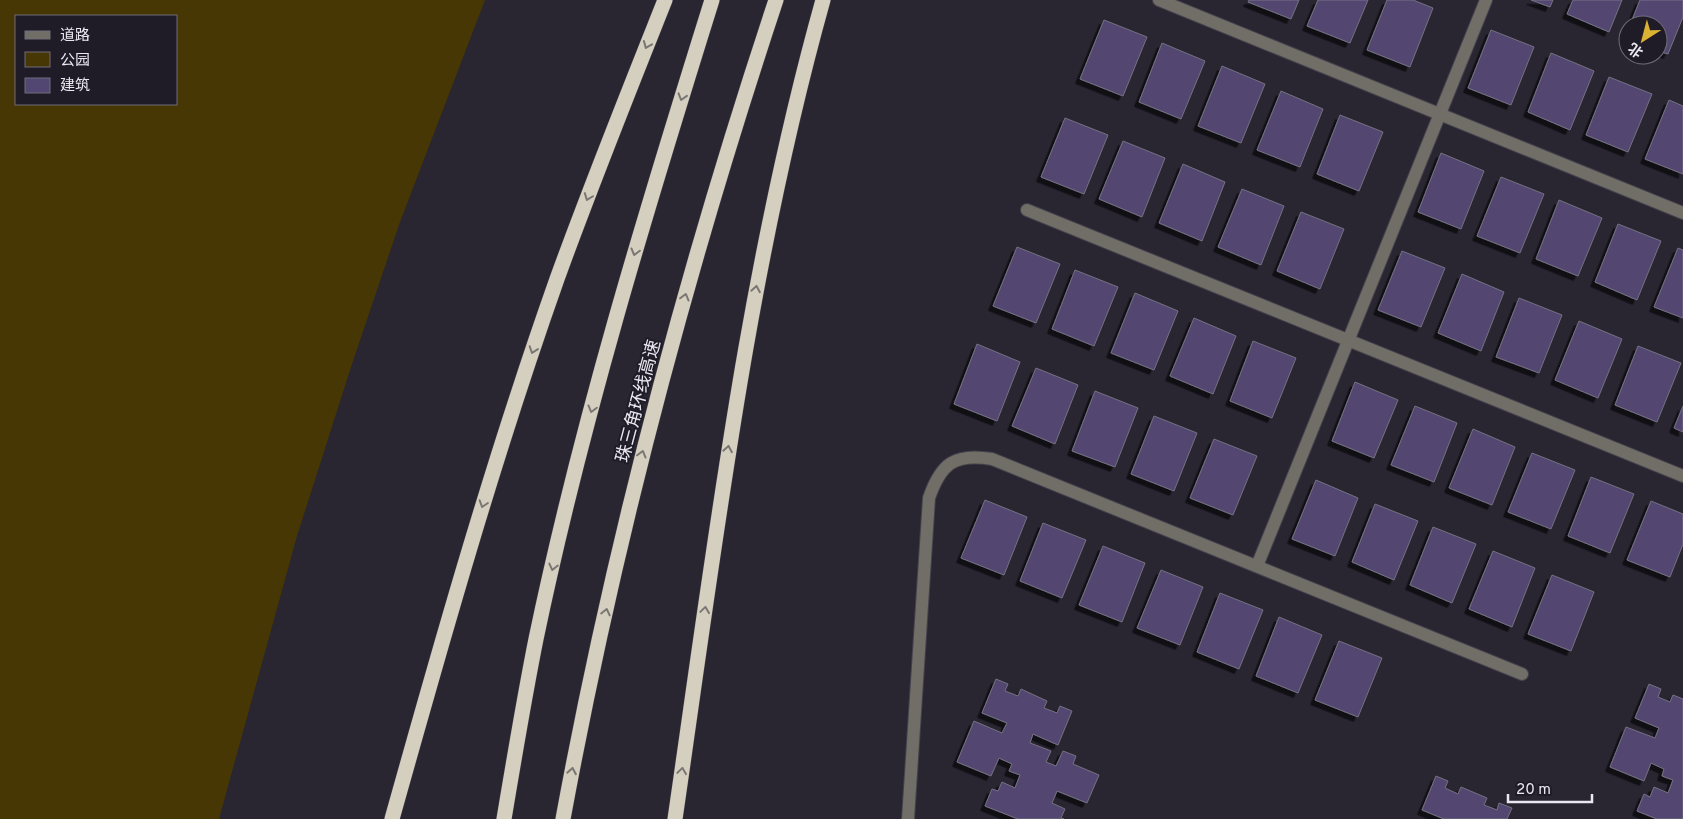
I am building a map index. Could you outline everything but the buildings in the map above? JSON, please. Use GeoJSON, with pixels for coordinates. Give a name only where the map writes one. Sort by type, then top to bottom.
{"type":"FeatureCollection","features":[{"type":"Feature","properties":{"kind":"highway"},"geometry":{"type":"LineString","coordinates":[[392,819],[454,594],[557,279],[665,0]]}},
{"type":"Feature","properties":{"kind":"highway"},"geometry":{"type":"LineString","coordinates":[[504,819],[536,639],[586,429],[650,200],[712,0]]}},
{"type":"Feature","properties":{"kind":"highway","name":"珠三角环线高速"},"geometry":{"type":"LineString","coordinates":[[563,819],[584,708],[640,462],[688,285],[776,0]]}},
{"type":"Feature","properties":{"kind":"highway"},"geometry":{"type":"LineString","coordinates":[[675,819],[726,462],[754,298],[783,151],[823,0]]}},
{"type":"Feature","properties":{"kind":"lane"},"geometry":{"type":"LineString","coordinates":[[1159,0],[1683,213]]}},
{"type":"Feature","properties":{"kind":"lane"},"geometry":{"type":"LineString","coordinates":[[1257,566],[1486,0]]}},
{"type":"Feature","properties":{"kind":"lane"},"geometry":{"type":"LineString","coordinates":[[1027,210],[1683,476]]}},
{"type":"Feature","properties":{"kind":"lane"},"geometry":{"type":"LineString","coordinates":[[908,819],[929,498],[936,478],[950,463],[971,456],[992,459],[1522,674]]}},
{"type":"Feature","properties":{"kind":"green space"},"geometry":{"type":"Polygon","coordinates":[[[0,0],[485,0],[400,222],[352,364],[297,536],[219,819],[0,819],[0,0]]]}}]}
